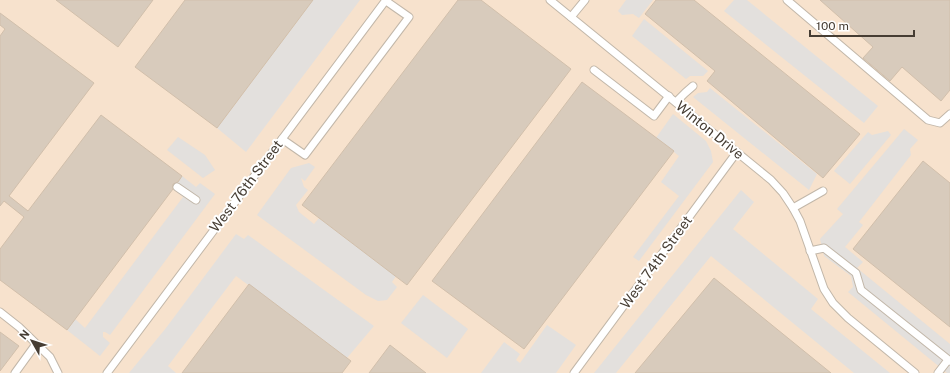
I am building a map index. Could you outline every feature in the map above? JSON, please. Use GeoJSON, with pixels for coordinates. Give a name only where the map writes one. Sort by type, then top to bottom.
{"type":"FeatureCollection","features":[{"type":"Feature","properties":{"kind":"street"},"geometry":{"type":"LineString","coordinates":[[282,139],[305,155],[390,42],[408,17],[386,0]]}},
{"type":"Feature","properties":{"kind":"street","name":"West 76th Street"},"geometry":{"type":"LineString","coordinates":[[107,373],[386,0]]}},
{"type":"Feature","properties":{"kind":"street","name":"Winton Drive"},"geometry":{"type":"LineString","coordinates":[[550,0],[771,180],[783,193],[800,221],[824,289],[833,303],[848,318],[915,373]]}},
{"type":"Feature","properties":{"kind":"street"},"geometry":{"type":"LineString","coordinates":[[571,17],[585,0]]}},
{"type":"Feature","properties":{"kind":"street"},"geometry":{"type":"LineString","coordinates":[[787,0],[928,120],[940,123],[950,114]]}},
{"type":"Feature","properties":{"kind":"street"},"geometry":{"type":"LineString","coordinates":[[594,70],[654,116],[669,96]]}},
{"type":"Feature","properties":{"kind":"street"},"geometry":{"type":"LineString","coordinates":[[676,102],[694,86]]}},
{"type":"Feature","properties":{"kind":"street","name":"West 74th Street"},"geometry":{"type":"LineString","coordinates":[[574,373],[738,152]]}},
{"type":"Feature","properties":{"kind":"street"},"geometry":{"type":"LineString","coordinates":[[177,187],[196,200]]}},
{"type":"Feature","properties":{"kind":"street"},"geometry":{"type":"LineString","coordinates":[[793,208],[823,191]]}},
{"type":"Feature","properties":{"kind":"street"},"geometry":{"type":"LineString","coordinates":[[810,251],[824,248],[835,256],[856,273],[861,290],[949,361],[938,373]]}},
{"type":"Feature","properties":{"kind":"street"},"geometry":{"type":"LineString","coordinates":[[0,312],[19,327],[50,357],[58,373]]}},
{"type":"Feature","properties":{"kind":"street"},"geometry":{"type":"LineString","coordinates":[[15,373],[36,344]]}},
{"type":"Feature","properties":{"kind":"shaded area"},"geometry":{"type":"Polygon","coordinates":[[[0,0],[950,0],[950,373],[0,373],[0,0]]]}},
{"type":"Feature","properties":{"kind":"shaded area"},"geometry":{"type":"Polygon","coordinates":[[[313,0],[360,0],[246,152],[217,128],[313,0]]]}},
{"type":"Feature","properties":{"kind":"shaded area"},"geometry":{"type":"Polygon","coordinates":[[[626,0],[653,0],[639,18],[633,14],[622,15],[618,11],[626,0]]]}},
{"type":"Feature","properties":{"kind":"shaded area"},"geometry":{"type":"Polygon","coordinates":[[[734,0],[747,0],[878,106],[864,123],[724,11],[734,0]]]}},
{"type":"Feature","properties":{"kind":"shaded area"},"geometry":{"type":"Polygon","coordinates":[[[644,19],[708,71],[703,76],[690,76],[686,79],[632,36],[644,19]]]}},
{"type":"Feature","properties":{"kind":"shaded area"},"geometry":{"type":"Polygon","coordinates":[[[710,88],[817,174],[809,190],[693,97],[698,93],[707,92],[710,88]]]}},
{"type":"Feature","properties":{"kind":"shaded area"},"geometry":{"type":"Polygon","coordinates":[[[673,114],[706,141],[711,151],[713,162],[639,261],[633,257],[679,196],[661,182],[679,156],[656,138],[673,114]]]}},
{"type":"Feature","properties":{"kind":"shaded area"},"geometry":{"type":"Polygon","coordinates":[[[904,129],[918,140],[910,149],[911,155],[859,222],[863,225],[845,247],[863,262],[857,268],[950,344],[950,373],[947,373],[848,292],[853,287],[851,276],[824,256],[820,239],[843,214],[837,209],[904,129]]]}},
{"type":"Feature","properties":{"kind":"shaded area"},"geometry":{"type":"Polygon","coordinates":[[[888,131],[891,135],[850,184],[834,171],[868,132],[872,135],[888,131]]]}},
{"type":"Feature","properties":{"kind":"shaded area"},"geometry":{"type":"Polygon","coordinates":[[[178,137],[205,155],[215,170],[203,178],[167,150],[178,137]]]}},
{"type":"Feature","properties":{"kind":"shaded area"},"geometry":{"type":"Polygon","coordinates":[[[309,163],[315,167],[305,181],[301,178],[304,187],[308,190],[296,205],[299,212],[314,224],[319,218],[396,276],[392,282],[397,287],[387,300],[378,301],[366,295],[257,215],[291,168],[309,163]]]}},
{"type":"Feature","properties":{"kind":"shaded area"},"geometry":{"type":"Polygon","coordinates":[[[182,176],[196,187],[200,183],[215,194],[110,335],[103,332],[103,337],[110,343],[100,356],[67,330],[75,319],[85,328],[183,197],[173,189],[182,176]]]}},
{"type":"Feature","properties":{"kind":"shaded area"},"geometry":{"type":"Polygon","coordinates":[[[741,190],[754,202],[733,229],[818,299],[811,309],[890,373],[854,373],[711,256],[616,373],[594,373],[741,190]]]}},
{"type":"Feature","properties":{"kind":"shaded area"},"geometry":{"type":"Polygon","coordinates":[[[236,234],[244,239],[248,235],[374,326],[347,358],[236,276],[168,366],[176,373],[129,373],[166,328],[236,234]]]}},
{"type":"Feature","properties":{"kind":"shaded area"},"geometry":{"type":"Polygon","coordinates":[[[423,295],[468,329],[447,358],[401,323],[423,295]]]}},
{"type":"Feature","properties":{"kind":"shaded area"},"geometry":{"type":"Polygon","coordinates":[[[547,325],[576,345],[556,373],[481,373],[504,342],[520,354],[516,360],[520,363],[547,325]]]}},
{"type":"Feature","properties":{"kind":"building"},"geometry":{"type":"Polygon","coordinates":[[[56,0],[153,0],[118,47],[56,0]]]}},
{"type":"Feature","properties":{"kind":"building"},"geometry":{"type":"Polygon","coordinates":[[[185,0],[313,0],[217,128],[135,67],[185,0]]]}},
{"type":"Feature","properties":{"kind":"building"},"geometry":{"type":"Polygon","coordinates":[[[458,0],[481,0],[571,69],[407,285],[302,205],[458,0]]]}},
{"type":"Feature","properties":{"kind":"building"},"geometry":{"type":"Polygon","coordinates":[[[656,0],[694,0],[860,134],[823,178],[707,81],[715,71],[645,14],[656,0]]]}},
{"type":"Feature","properties":{"kind":"building"},"geometry":{"type":"Polygon","coordinates":[[[820,0],[950,0],[950,90],[941,101],[902,67],[890,81],[863,58],[873,47],[820,0]]]}},
{"type":"Feature","properties":{"kind":"building"},"geometry":{"type":"Polygon","coordinates":[[[0,13],[94,83],[9,196],[28,211],[101,115],[182,176],[178,182],[173,184],[173,189],[67,330],[0,280],[0,249],[24,217],[4,201],[0,206],[0,36],[5,29],[0,25],[0,13]]]}},
{"type":"Feature","properties":{"kind":"building"},"geometry":{"type":"Polygon","coordinates":[[[582,82],[674,151],[524,349],[432,281],[582,82]]]}},
{"type":"Feature","properties":{"kind":"building"},"geometry":{"type":"Polygon","coordinates":[[[923,161],[950,183],[950,327],[853,249],[923,161]]]}},
{"type":"Feature","properties":{"kind":"building"},"geometry":{"type":"Polygon","coordinates":[[[714,278],[831,373],[635,373],[714,278]]]}},
{"type":"Feature","properties":{"kind":"building"},"geometry":{"type":"Polygon","coordinates":[[[249,284],[351,361],[342,373],[182,373],[249,284]]]}},
{"type":"Feature","properties":{"kind":"building"},"geometry":{"type":"Polygon","coordinates":[[[0,332],[19,346],[0,371],[0,332]]]}},
{"type":"Feature","properties":{"kind":"building"},"geometry":{"type":"Polygon","coordinates":[[[390,345],[426,373],[369,373],[390,345]]]}}]}
